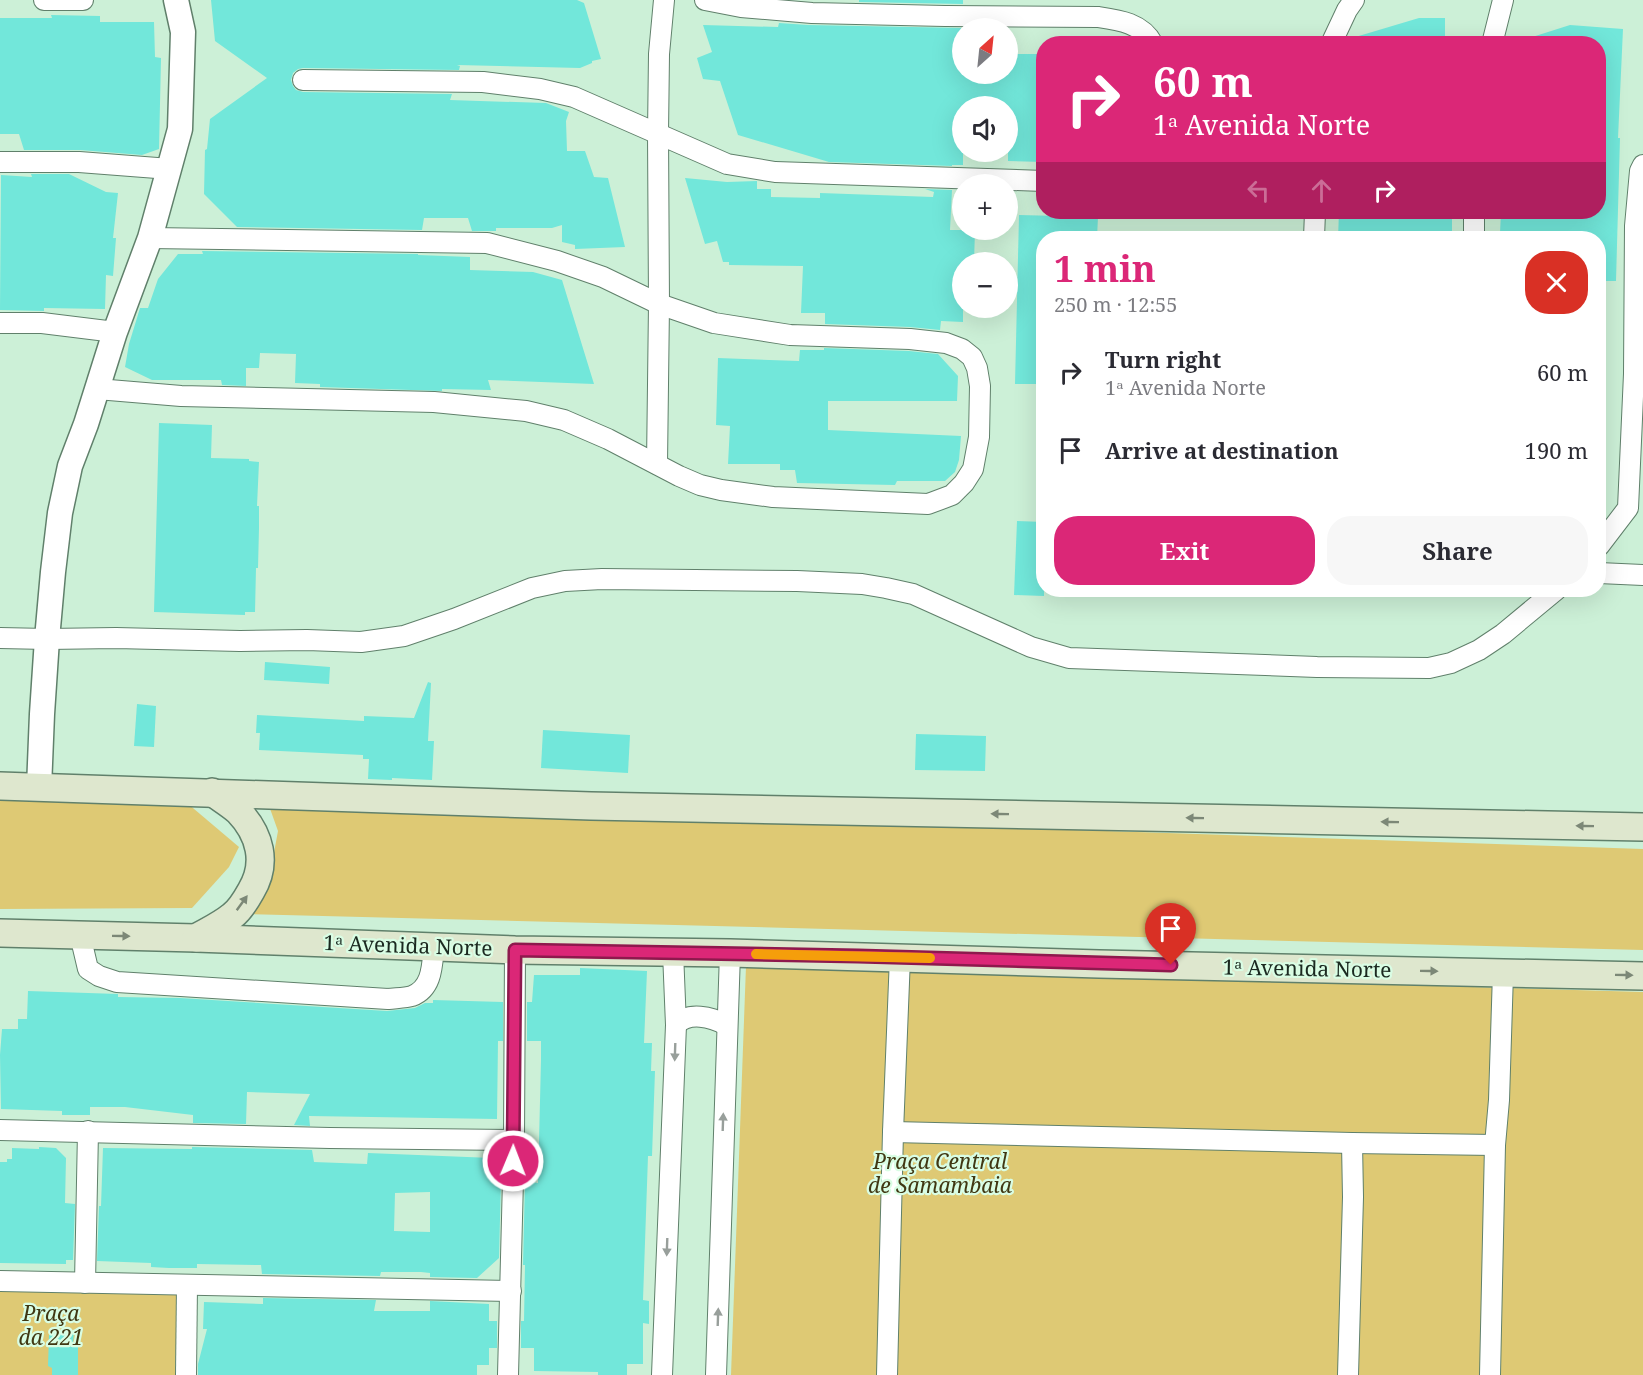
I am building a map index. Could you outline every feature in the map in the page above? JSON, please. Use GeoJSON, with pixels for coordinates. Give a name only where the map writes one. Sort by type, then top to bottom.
{"type":"FeatureCollection","features":[{"type":"Feature","properties":{"kind":"main road"},"geometry":{"type":"LineString","coordinates":[[0,786],[603,807],[1643,827]]}},
{"type":"Feature","properties":{"kind":"main road"},"geometry":{"type":"LineString","coordinates":[[196,938],[225,921],[238,910],[255,883],[261,862],[260,851],[248,825],[238,812],[212,792]]}},
{"type":"Feature","properties":{"kind":"main road","name":"1ᵃ Avenida Norte"},"geometry":{"type":"LineString","coordinates":[[0,933],[515,950],[730,953],[1643,976]]}},
{"type":"Feature","properties":{"kind":"street"},"geometry":{"type":"LineString","coordinates":[[44,0],[83,0]]}},
{"type":"Feature","properties":{"kind":"street"},"geometry":{"type":"LineString","coordinates":[[39,788],[52,572],[60,513],[70,466],[115,332],[150,238],[180,129],[183,32],[176,0]]}},
{"type":"Feature","properties":{"kind":"street"},"geometry":{"type":"LineString","coordinates":[[657,464],[659,54],[664,0]]}},
{"type":"Feature","properties":{"kind":"street"},"geometry":{"type":"LineString","coordinates":[[705,0],[741,7],[812,13],[1098,17],[1120,20],[1136,26],[1148,36]]}},
{"type":"Feature","properties":{"kind":"street"},"geometry":{"type":"LineString","coordinates":[[1335,36],[1354,0]]}},
{"type":"Feature","properties":{"kind":"street"},"geometry":{"type":"LineString","coordinates":[[1494,36],[1503,0]]}},
{"type":"Feature","properties":{"kind":"street"},"geometry":{"type":"LineString","coordinates":[[303,80],[483,82],[540,89],[574,97],[727,165],[776,172],[1036,181]]}},
{"type":"Feature","properties":{"kind":"street"},"geometry":{"type":"LineString","coordinates":[[0,162],[79,162],[170,169]]}},
{"type":"Feature","properties":{"kind":"street"},"geometry":{"type":"LineString","coordinates":[[1606,539],[1635,508],[1640,171],[1643,165]]}},
{"type":"Feature","properties":{"kind":"street"},"geometry":{"type":"LineString","coordinates":[[97,389],[181,396],[434,402],[526,411],[564,420],[608,439],[700,485],[721,490],[773,496],[928,504],[952,495],[973,469],[978,437],[980,386],[977,368],[972,357],[962,349],[946,343],[910,339],[789,335],[714,323],[659,304],[603,277],[557,261],[487,243],[150,238]]}},
{"type":"Feature","properties":{"kind":"street"},"geometry":{"type":"LineString","coordinates":[[0,323],[42,323],[115,332]]}},
{"type":"Feature","properties":{"kind":"street"},"geometry":{"type":"LineString","coordinates":[[1606,573],[1643,575]]}},
{"type":"Feature","properties":{"kind":"street"},"geometry":{"type":"LineString","coordinates":[[0,638],[361,642],[404,636],[532,588],[565,581],[602,579],[797,581],[862,584],[913,594],[1031,646],[1069,658],[1317,667],[1429,668],[1451,663],[1479,650],[1503,634],[1548,597]]}},
{"type":"Feature","properties":{"kind":"street"},"geometry":{"type":"LineString","coordinates":[[80,935],[88,969],[99,976],[117,982],[388,999],[413,995],[424,987],[431,976],[435,946]]}},
{"type":"Feature","properties":{"kind":"street"},"geometry":{"type":"LineString","coordinates":[[508,1375],[514,1140],[515,950]]}},
{"type":"Feature","properties":{"kind":"street"},"geometry":{"type":"LineString","coordinates":[[662,1375],[676,1025],[673,952]]}},
{"type":"Feature","properties":{"kind":"street"},"geometry":{"type":"LineString","coordinates":[[716,1375],[730,953]]}},
{"type":"Feature","properties":{"kind":"street"},"geometry":{"type":"LineString","coordinates":[[887,1375],[900,957]]}},
{"type":"Feature","properties":{"kind":"street"},"geometry":{"type":"LineString","coordinates":[[1490,1375],[1495,1144],[1499,1100],[1503,973]]}},
{"type":"Feature","properties":{"kind":"street"},"geometry":{"type":"LineString","coordinates":[[676,1025],[680,1020],[690,1017],[703,1017],[726,1025]]}},
{"type":"Feature","properties":{"kind":"street"},"geometry":{"type":"LineString","coordinates":[[0,1130],[514,1140]]}},
{"type":"Feature","properties":{"kind":"street"},"geometry":{"type":"LineString","coordinates":[[85,1283],[88,1131]]}},
{"type":"Feature","properties":{"kind":"street"},"geometry":{"type":"LineString","coordinates":[[893,1132],[1352,1143],[1495,1144]]}},
{"type":"Feature","properties":{"kind":"street"},"geometry":{"type":"LineString","coordinates":[[1348,1375],[1353,1197],[1352,1143]]}},
{"type":"Feature","properties":{"kind":"street"},"geometry":{"type":"LineString","coordinates":[[0,1281],[511,1292]]}},
{"type":"Feature","properties":{"kind":"street"},"geometry":{"type":"LineString","coordinates":[[186,1375],[187,1285]]}},
{"type":"Feature","properties":{"kind":"green space"},"geometry":{"type":"Polygon","coordinates":[[[0,795],[187,803],[239,847],[229,867],[192,908],[0,909],[0,795]]]}},
{"type":"Feature","properties":{"kind":"green space"},"geometry":{"type":"Polygon","coordinates":[[[268,803],[1643,849],[1643,950],[246,914],[270,874],[278,831],[268,803]]]}},
{"type":"Feature","properties":{"kind":"green space","name":"Praça Central de Samambaia"},"geometry":{"type":"Polygon","coordinates":[[[746,966],[1643,992],[1643,1375],[731,1375],[746,966]]]}},
{"type":"Feature","properties":{"kind":"green space","name":"Praça da 221"},"geometry":{"type":"Polygon","coordinates":[[[0,1274],[178,1280],[175,1375],[0,1375],[0,1274]]]}},
{"type":"Feature","properties":{"kind":"building"},"geometry":{"type":"Polygon","coordinates":[[[211,0],[577,0],[584,3],[601,59],[580,68],[457,65],[460,66],[459,70],[303,68],[293,73],[291,80],[296,90],[303,92],[452,94],[450,100],[546,103],[569,112],[566,121],[567,151],[585,151],[594,177],[608,178],[625,247],[575,249],[575,245],[562,242],[562,225],[552,228],[496,228],[496,231],[472,231],[468,218],[424,218],[422,230],[237,227],[204,194],[205,150],[207,149],[210,119],[267,78],[215,41],[211,0]]]}},
{"type":"Feature","properties":{"kind":"building"},"geometry":{"type":"Polygon","coordinates":[[[859,0],[963,0],[963,4],[859,2],[859,0]]]}},
{"type":"Feature","properties":{"kind":"building"},"geometry":{"type":"Polygon","coordinates":[[[51,15],[100,16],[100,22],[154,22],[155,57],[161,58],[159,149],[142,155],[80,150],[24,150],[19,134],[0,134],[0,18],[52,18],[51,15]]]}},
{"type":"Feature","properties":{"kind":"building"},"geometry":{"type":"Polygon","coordinates":[[[1419,18],[1445,18],[1445,36],[1359,36],[1419,18]]]}},
{"type":"Feature","properties":{"kind":"building"},"geometry":{"type":"Polygon","coordinates":[[[779,23],[952,28],[952,84],[1018,84],[1018,54],[1036,54],[1036,162],[1018,161],[1018,96],[952,96],[952,162],[963,162],[963,165],[829,162],[738,135],[720,81],[703,79],[697,58],[712,52],[703,25],[778,27],[779,23]]]}},
{"type":"Feature","properties":{"kind":"building"},"geometry":{"type":"Polygon","coordinates":[[[1570,25],[1623,29],[1618,138],[1620,138],[1616,281],[1606,281],[1606,231],[1500,231],[1501,219],[1606,219],[1606,36],[1535,36],[1570,25]]]}},
{"type":"Feature","properties":{"kind":"building"},"geometry":{"type":"Polygon","coordinates":[[[31,174],[69,174],[106,192],[118,193],[113,238],[116,238],[113,276],[106,275],[105,309],[0,310],[1,175],[32,177],[31,174]]]}},
{"type":"Feature","properties":{"kind":"building"},"geometry":{"type":"Polygon","coordinates":[[[685,178],[727,182],[757,181],[757,189],[771,189],[771,197],[820,198],[820,193],[933,197],[934,192],[925,189],[952,190],[950,230],[952,230],[952,240],[975,240],[974,252],[952,252],[952,318],[963,318],[963,322],[941,321],[940,330],[825,324],[825,313],[801,313],[803,266],[729,265],[729,262],[723,262],[717,241],[705,244],[685,178]]]}},
{"type":"Feature","properties":{"kind":"building"},"geometry":{"type":"Polygon","coordinates":[[[1019,215],[1036,215],[1036,219],[1098,219],[1097,231],[1036,231],[1036,384],[1015,384],[1019,215]]]}},
{"type":"Feature","properties":{"kind":"building"},"geometry":{"type":"Polygon","coordinates":[[[1339,219],[1452,219],[1452,231],[1338,231],[1339,219]]]}},
{"type":"Feature","properties":{"kind":"building"},"geometry":{"type":"Polygon","coordinates":[[[202,251],[418,254],[470,257],[470,270],[533,272],[562,280],[594,384],[488,380],[491,390],[442,389],[442,391],[320,387],[320,384],[295,383],[296,354],[260,353],[259,368],[246,368],[246,386],[222,385],[221,380],[152,380],[125,367],[140,308],[148,308],[158,279],[178,254],[203,254],[202,251]]]}},
{"type":"Feature","properties":{"kind":"building"},"geometry":{"type":"Polygon","coordinates":[[[824,348],[938,354],[958,376],[957,401],[828,401],[828,430],[961,436],[959,460],[955,472],[945,481],[897,481],[895,485],[797,483],[795,470],[780,470],[780,464],[728,464],[730,426],[716,425],[718,358],[799,361],[800,350],[824,350],[824,348]]]}},
{"type":"Feature","properties":{"kind":"building"},"geometry":{"type":"Polygon","coordinates":[[[159,423],[212,425],[211,458],[249,459],[249,461],[259,462],[258,568],[256,568],[255,612],[245,612],[245,615],[154,612],[159,423]]]}},
{"type":"Feature","properties":{"kind":"building"},"geometry":{"type":"Polygon","coordinates":[[[1017,521],[1036,522],[1036,596],[1014,595],[1017,521]]]}},
{"type":"Feature","properties":{"kind":"building"},"geometry":{"type":"Polygon","coordinates":[[[265,662],[330,667],[329,684],[264,680],[265,662]]]}},
{"type":"Feature","properties":{"kind":"building"},"geometry":{"type":"Polygon","coordinates":[[[428,682],[431,683],[428,741],[434,741],[432,780],[368,779],[369,759],[363,759],[363,755],[259,750],[260,733],[256,733],[257,715],[364,721],[364,716],[414,718],[428,682]]]}},
{"type":"Feature","properties":{"kind":"building"},"geometry":{"type":"Polygon","coordinates":[[[137,704],[156,706],[154,747],[134,746],[137,704]]]}},
{"type":"Feature","properties":{"kind":"building"},"geometry":{"type":"Polygon","coordinates":[[[543,730],[630,735],[628,773],[541,768],[543,730]]]}},
{"type":"Feature","properties":{"kind":"building"},"geometry":{"type":"Polygon","coordinates":[[[916,734],[986,736],[985,771],[915,770],[916,734]]]}},
{"type":"Feature","properties":{"kind":"building"},"geometry":{"type":"Polygon","coordinates":[[[580,968],[647,971],[644,1043],[652,1043],[651,1071],[655,1071],[652,1156],[648,1156],[643,1300],[649,1301],[649,1324],[643,1323],[643,1364],[627,1364],[627,1375],[534,1371],[534,1348],[521,1348],[521,1321],[524,1321],[525,1181],[538,1183],[541,1060],[541,1041],[527,1041],[527,1002],[532,1002],[534,975],[580,975],[580,968]]]}},
{"type":"Feature","properties":{"kind":"building"},"geometry":{"type":"Polygon","coordinates":[[[28,991],[118,994],[118,997],[180,998],[387,1011],[415,1008],[425,1003],[433,1003],[433,1000],[503,1002],[503,1041],[498,1041],[497,1119],[309,1116],[310,1126],[294,1125],[310,1094],[247,1092],[246,1124],[193,1123],[193,1115],[125,1107],[90,1107],[90,1115],[62,1115],[62,1111],[1,1109],[2,1029],[18,1029],[18,1019],[27,1019],[28,991]]]}},
{"type":"Feature","properties":{"kind":"building"},"geometry":{"type":"Polygon","coordinates":[[[39,1147],[56,1148],[66,1158],[65,1203],[75,1204],[73,1260],[66,1260],[66,1264],[0,1263],[0,1162],[12,1159],[12,1148],[39,1149],[39,1147]]]}},
{"type":"Feature","properties":{"kind":"building"},"geometry":{"type":"Polygon","coordinates":[[[192,1147],[312,1150],[314,1162],[367,1164],[368,1153],[492,1158],[492,1179],[501,1180],[499,1258],[477,1278],[430,1277],[430,1273],[421,1272],[381,1272],[380,1276],[262,1274],[261,1265],[197,1264],[197,1268],[169,1268],[151,1267],[151,1263],[97,1261],[103,1148],[192,1149],[192,1147]],[[430,1192],[395,1193],[394,1231],[430,1232],[430,1192]]]}},
{"type":"Feature","properties":{"kind":"building"},"geometry":{"type":"Polygon","coordinates":[[[263,1298],[376,1300],[374,1311],[430,1311],[430,1301],[489,1304],[489,1321],[497,1321],[497,1348],[489,1348],[489,1365],[477,1365],[477,1375],[198,1375],[198,1364],[207,1329],[203,1329],[204,1302],[263,1304],[263,1298]]]}},
{"type":"Feature","properties":{"kind":"building"},"geometry":{"type":"Polygon","coordinates":[[[53,1331],[74,1332],[73,1344],[78,1344],[78,1375],[52,1375],[52,1368],[48,1366],[49,1335],[53,1335],[53,1331]]]}},
{"type":"Feature","properties":{"kind":"slow traffic"},"geometry":{"type":"LineString","coordinates":[[756,954],[930,958]]}},
{"type":"Feature","properties":{"kind":"route"},"geometry":{"type":"LineString","coordinates":[[513,1161],[515,950],[692,952],[1171,965]]}}]}
